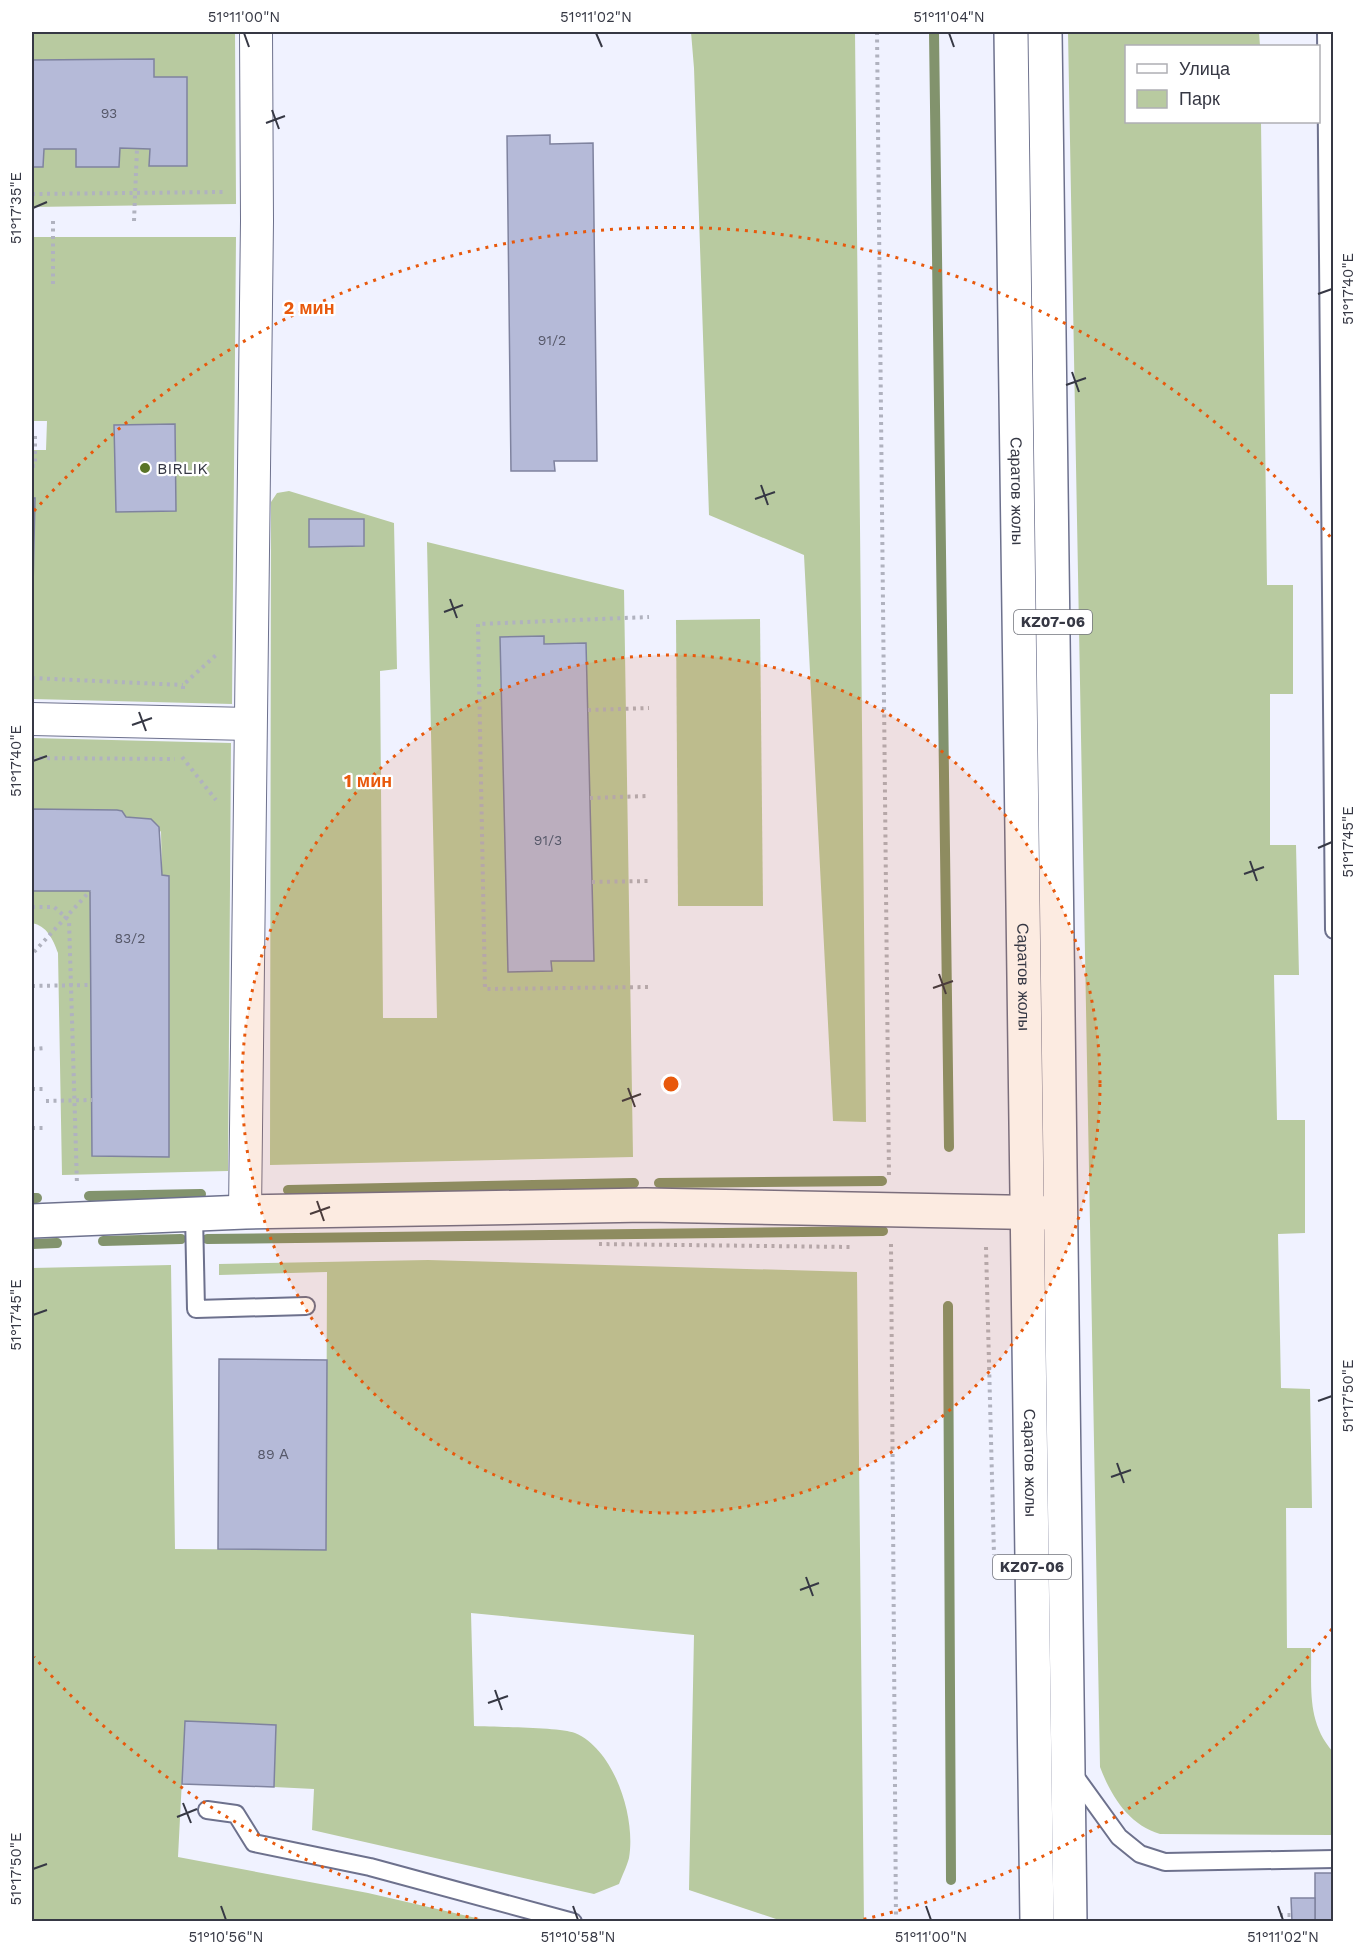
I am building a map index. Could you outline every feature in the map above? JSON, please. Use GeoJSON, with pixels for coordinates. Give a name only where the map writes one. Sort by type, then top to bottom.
{"type":"FeatureCollection","features":[{"type":"Feature","properties":{"kind":"main road","name":"Саратов жолы"},"geometry":{"type":"LineString","coordinates":[[1011,32],[1037,1922]]}},
{"type":"Feature","properties":{"kind":"main road","name":"Саратов жолы"},"geometry":{"type":"LineString","coordinates":[[1045,32],[1070,1922]]}},
{"type":"Feature","properties":{"kind":"main road"},"geometry":{"type":"LineString","coordinates":[[32,1221],[245,1212],[646,1205],[1060,1213]]}},
{"type":"Feature","properties":{"kind":"street"},"geometry":{"type":"LineString","coordinates":[[245,1212],[249,724],[257,221],[256,32]]}},
{"type":"Feature","properties":{"kind":"street"},"geometry":{"type":"LineString","coordinates":[[32,719],[249,724]]}},
{"type":"Feature","properties":{"kind":"lane"},"geometry":{"type":"LineString","coordinates":[[1326,32],[1334,930]]}},
{"type":"Feature","properties":{"kind":"lane"},"geometry":{"type":"LineString","coordinates":[[194,1215],[196,1309],[306,1306]]}},
{"type":"Feature","properties":{"kind":"lane"},"geometry":{"type":"LineString","coordinates":[[1068,1766],[1119,1838],[1140,1854],[1165,1862],[1334,1859]]}},
{"type":"Feature","properties":{"kind":"lane"},"geometry":{"type":"LineString","coordinates":[[207,1810],[236,1814],[254,1843],[370,1867],[573,1922]]}},
{"type":"Feature","properties":{"kind":"path"},"geometry":{"type":"LineString","coordinates":[[877,32],[896,1922]]}},
{"type":"Feature","properties":{"kind":"path"},"geometry":{"type":"LineString","coordinates":[[134,221],[137,148]]}},
{"type":"Feature","properties":{"kind":"path"},"geometry":{"type":"LineString","coordinates":[[32,194],[223,192]]}},
{"type":"Feature","properties":{"kind":"path"},"geometry":{"type":"LineString","coordinates":[[53,221],[53,286]]}},
{"type":"Feature","properties":{"kind":"path"},"geometry":{"type":"LineString","coordinates":[[32,466],[35,466],[35,435]]}},
{"type":"Feature","properties":{"kind":"path"},"geometry":{"type":"LineString","coordinates":[[648,987],[484,989],[478,624],[649,617]]}},
{"type":"Feature","properties":{"kind":"path"},"geometry":{"type":"LineString","coordinates":[[32,678],[183,685]]}},
{"type":"Feature","properties":{"kind":"path"},"geometry":{"type":"LineString","coordinates":[[588,710],[649,708]]}},
{"type":"Feature","properties":{"kind":"path"},"geometry":{"type":"LineString","coordinates":[[32,758],[182,760]]}},
{"type":"Feature","properties":{"kind":"path"},"geometry":{"type":"LineString","coordinates":[[590,798],[648,796]]}},
{"type":"Feature","properties":{"kind":"path"},"geometry":{"type":"LineString","coordinates":[[592,882],[648,881]]}},
{"type":"Feature","properties":{"kind":"path"},"geometry":{"type":"LineString","coordinates":[[34,951],[90,891]]}},
{"type":"Feature","properties":{"kind":"path"},"geometry":{"type":"LineString","coordinates":[[32,907],[54,907],[69,920],[78,1220]]}},
{"type":"Feature","properties":{"kind":"path"},"geometry":{"type":"LineString","coordinates":[[32,987],[91,985]]}},
{"type":"Feature","properties":{"kind":"path"},"geometry":{"type":"LineString","coordinates":[[32,1049],[45,1048]]}},
{"type":"Feature","properties":{"kind":"path"},"geometry":{"type":"LineString","coordinates":[[32,1089],[46,1089]]}},
{"type":"Feature","properties":{"kind":"path"},"geometry":{"type":"LineString","coordinates":[[46,1101],[92,1100]]}},
{"type":"Feature","properties":{"kind":"path"},"geometry":{"type":"LineString","coordinates":[[32,1128],[47,1128]]}},
{"type":"Feature","properties":{"kind":"path"},"geometry":{"type":"LineString","coordinates":[[588,1244],[856,1247]]}},
{"type":"Feature","properties":{"kind":"path"},"geometry":{"type":"LineString","coordinates":[[977,1247],[988,1246],[994,1566]]}},
{"type":"Feature","properties":{"kind":"path"},"geometry":{"type":"LineString","coordinates":[[880,1247],[902,1247]]}},
{"type":"Feature","properties":{"kind":"path"},"geometry":{"type":"LineString","coordinates":[[1280,1915],[1292,1915]]}},
{"type":"Feature","properties":{"kind":"green space"},"geometry":{"type":"Polygon","coordinates":[[[32,32],[235,32],[236,204],[32,207],[32,167],[43,166],[44,149],[76,149],[119,167],[120,148],[150,149],[149,166],[187,166],[187,77],[154,77],[153,59],[32,60],[32,32]]]}},
{"type":"Feature","properties":{"kind":"green space"},"geometry":{"type":"Polygon","coordinates":[[[691,32],[855,32],[866,1122],[833,1121],[804,555],[709,515],[691,32]]]}},
{"type":"Feature","properties":{"kind":"green space"},"geometry":{"type":"Polygon","coordinates":[[[1068,32],[1259,32],[1260,45],[1125,45],[1125,123],[1261,123],[1267,585],[1293,585],[1293,694],[1270,694],[1270,845],[1296,845],[1299,975],[1274,975],[1277,1120],[1305,1120],[1305,1233],[1278,1234],[1281,1388],[1310,1389],[1312,1508],[1286,1508],[1287,1648],[1311,1648],[1311,1690],[1314,1716],[1324,1740],[1333,1752],[1333,1835],[1160,1834],[1139,1824],[1122,1808],[1100,1767],[1068,32]]]}},
{"type":"Feature","properties":{"kind":"green space"},"geometry":{"type":"Polygon","coordinates":[[[32,237],[236,237],[232,704],[32,699],[35,498],[32,498],[32,450],[46,450],[47,421],[32,421],[32,237]],[[175,424],[114,425],[116,512],[176,511],[175,424]]]}},
{"type":"Feature","properties":{"kind":"green space"},"geometry":{"type":"Polygon","coordinates":[[[289,491],[394,523],[397,669],[380,671],[383,1018],[437,1018],[427,542],[624,590],[633,1157],[270,1165],[271,502],[277,493],[289,491]],[[309,519],[309,547],[364,546],[364,519],[309,519]],[[543,636],[500,637],[509,972],[551,971],[551,961],[594,960],[586,643],[544,644],[543,636]]]}},
{"type":"Feature","properties":{"kind":"green space"},"geometry":{"type":"Polygon","coordinates":[[[760,619],[763,906],[678,906],[676,620],[760,619]]]}},
{"type":"Feature","properties":{"kind":"green space"},"geometry":{"type":"Polygon","coordinates":[[[32,738],[231,743],[228,1171],[62,1175],[58,953],[46,930],[32,923],[32,891],[90,891],[92,1100],[169,1157],[169,876],[162,875],[161,832],[151,819],[126,817],[122,811],[117,810],[32,809],[32,738]]]}},
{"type":"Feature","properties":{"kind":"green space"},"geometry":{"type":"Polygon","coordinates":[[[32,994],[34,1184],[32,1184],[32,994]]]}},
{"type":"Feature","properties":{"kind":"green space"},"geometry":{"type":"Polygon","coordinates":[[[428,1260],[857,1272],[864,1921],[782,1921],[689,1890],[694,1635],[471,1613],[474,1726],[567,1731],[589,1742],[601,1754],[612,1769],[620,1787],[629,1824],[629,1858],[619,1884],[594,1894],[312,1830],[314,1789],[274,1787],[276,1725],[185,1721],[178,1857],[368,1893],[489,1921],[32,1921],[32,1268],[171,1265],[175,1549],[326,1550],[327,1272],[219,1275],[219,1264],[428,1260]]]}},
{"type":"Feature","properties":{"kind":"building"},"geometry":{"type":"Polygon","coordinates":[[[154,59],[154,77],[187,77],[187,166],[149,166],[150,149],[120,148],[119,167],[76,167],[76,149],[44,149],[43,167],[32,167],[32,60],[154,59]]]}},
{"type":"Feature","properties":{"kind":"building"},"geometry":{"type":"Polygon","coordinates":[[[550,135],[550,144],[593,143],[597,461],[554,461],[555,471],[511,471],[507,136],[550,135]]]}},
{"type":"Feature","properties":{"kind":"building","name":"BIRLIK"},"geometry":{"type":"Polygon","coordinates":[[[175,424],[176,511],[116,512],[114,425],[175,424]]]}},
{"type":"Feature","properties":{"kind":"building"},"geometry":{"type":"Polygon","coordinates":[[[32,498],[35,498],[33,588],[32,588],[32,498]]]}},
{"type":"Feature","properties":{"kind":"building"},"geometry":{"type":"Polygon","coordinates":[[[309,519],[364,519],[364,546],[309,547],[309,519]]]}},
{"type":"Feature","properties":{"kind":"building"},"geometry":{"type":"Polygon","coordinates":[[[544,636],[544,644],[586,643],[594,961],[551,961],[552,971],[508,972],[500,637],[544,636]]]}},
{"type":"Feature","properties":{"kind":"building"},"geometry":{"type":"Polygon","coordinates":[[[32,809],[117,810],[122,811],[126,817],[151,819],[159,827],[162,875],[169,876],[169,1157],[92,1156],[90,891],[32,891],[32,809]]]}},
{"type":"Feature","properties":{"kind":"building"},"geometry":{"type":"Polygon","coordinates":[[[219,1359],[327,1360],[326,1550],[218,1549],[219,1359]]]}},
{"type":"Feature","properties":{"kind":"building"},"geometry":{"type":"Polygon","coordinates":[[[185,1721],[276,1725],[274,1787],[182,1784],[185,1721]]]}},
{"type":"Feature","properties":{"kind":"building"},"geometry":{"type":"Polygon","coordinates":[[[1315,1873],[1334,1873],[1334,1922],[1315,1922],[1315,1873]]]}},
{"type":"Feature","properties":{"kind":"building"},"geometry":{"type":"Polygon","coordinates":[[[1291,1898],[1315,1898],[1315,1922],[1292,1922],[1291,1898]]]}},
{"type":"Feature","properties":{"kind":"waterway"},"geometry":{"type":"LineString","coordinates":[[934,32],[949,1147]]}},
{"type":"Feature","properties":{"kind":"waterway"},"geometry":{"type":"LineString","coordinates":[[659,1183],[882,1181]]}},
{"type":"Feature","properties":{"kind":"waterway"},"geometry":{"type":"LineString","coordinates":[[288,1190],[634,1183]]}},
{"type":"Feature","properties":{"kind":"waterway"},"geometry":{"type":"LineString","coordinates":[[89,1196],[201,1194]]}},
{"type":"Feature","properties":{"kind":"waterway"},"geometry":{"type":"LineString","coordinates":[[32,1198],[37,1198]]}},
{"type":"Feature","properties":{"kind":"waterway"},"geometry":{"type":"LineString","coordinates":[[207,1239],[883,1231]]}},
{"type":"Feature","properties":{"kind":"waterway"},"geometry":{"type":"LineString","coordinates":[[103,1241],[181,1239]]}},
{"type":"Feature","properties":{"kind":"waterway"},"geometry":{"type":"LineString","coordinates":[[32,1244],[57,1243]]}},
{"type":"Feature","properties":{"kind":"waterway"},"geometry":{"type":"LineString","coordinates":[[948,1306],[951,1880]]}},
{"type":"Feature","properties":{"kind":"place","name":"BIRLIK"},"geometry":{"type":"Point","coordinates":[145,468]}}]}
